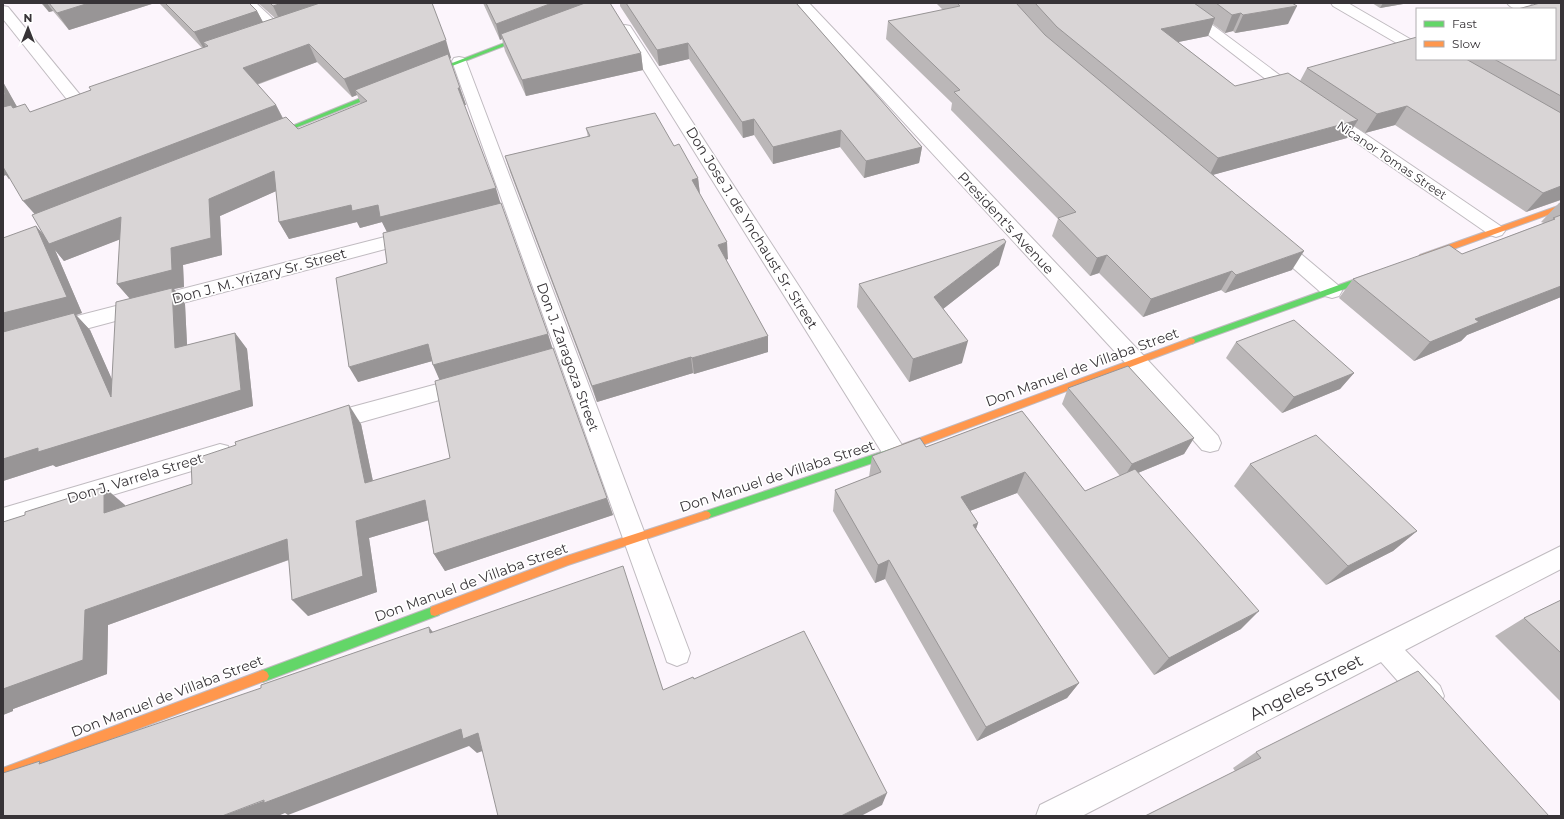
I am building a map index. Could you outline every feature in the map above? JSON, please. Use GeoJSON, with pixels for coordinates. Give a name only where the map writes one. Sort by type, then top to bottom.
{"type":"FeatureCollection","features":[{"type":"Feature","properties":{"kind":"street"},"geometry":{"type":"LineString","coordinates":[[248,3],[279,31]]}},
{"type":"Feature","properties":{"kind":"street","name":"President's Avenue"},"geometry":{"type":"LineString","coordinates":[[801,3],[1210,443]]}},
{"type":"Feature","properties":{"kind":"street","name":"Nicanor Tomas Street"},"geometry":{"type":"LineString","coordinates":[[1174,3],[1311,105],[1496,231]]}},
{"type":"Feature","properties":{"kind":"street"},"geometry":{"type":"LineString","coordinates":[[1338,3],[1416,48]]}},
{"type":"Feature","properties":{"kind":"street"},"geometry":{"type":"LineString","coordinates":[[1514,3],[1526,8]]}},
{"type":"Feature","properties":{"kind":"street"},"geometry":{"type":"LineString","coordinates":[[3,10],[82,97],[60,104]]}},
{"type":"Feature","properties":{"kind":"street","name":"Don Jose J. de Ynchaust Sr. Street"},"geometry":{"type":"LineString","coordinates":[[618,18],[894,452]]}},
{"type":"Feature","properties":{"kind":"street"},"geometry":{"type":"LineString","coordinates":[[264,36],[294,26]]}},
{"type":"Feature","properties":{"kind":"street"},"geometry":{"type":"LineString","coordinates":[[415,78],[538,31]]}},
{"type":"Feature","properties":{"kind":"street","name":"Don J. Zaragoza Street"},"geometry":{"type":"LineString","coordinates":[[459,61],[506,211],[568,355],[677,653]]}},
{"type":"Feature","properties":{"kind":"street"},"geometry":{"type":"LineString","coordinates":[[261,140],[400,84]]}},
{"type":"Feature","properties":{"kind":"street"},"geometry":{"type":"LineString","coordinates":[[1414,261],[1561,207]]}},
{"type":"Feature","properties":{"kind":"street","name":"Don J. M. Yrizary Sr. Street"},"geometry":{"type":"LineString","coordinates":[[3,343],[430,231]]}},
{"type":"Feature","properties":{"kind":"street"},"geometry":{"type":"LineString","coordinates":[[1265,234],[1332,291]]}},
{"type":"Feature","properties":{"kind":"street","name":"Don Manuel de Villaba Street"},"geometry":{"type":"LineString","coordinates":[[3,774],[560,564],[894,452],[1384,272]]}},
{"type":"Feature","properties":{"kind":"street"},"geometry":{"type":"LineString","coordinates":[[545,362],[568,355]]}},
{"type":"Feature","properties":{"kind":"street"},"geometry":{"type":"LineString","coordinates":[[308,428],[484,379]]}},
{"type":"Feature","properties":{"kind":"street","name":"Don J. Varrela Street"},"geometry":{"type":"LineString","coordinates":[[3,518],[239,448]]}},
{"type":"Feature","properties":{"kind":"street","name":"Angeles Street"},"geometry":{"type":"LineString","coordinates":[[1051,816],[1561,557]]}},
{"type":"Feature","properties":{"kind":"street"},"geometry":{"type":"LineString","coordinates":[[1385,647],[1448,717]]}},
{"type":"Feature","properties":{"kind":"building"},"geometry":{"type":"Polygon","coordinates":[[[49,3],[89,3],[57,13],[49,3]]]}},
{"type":"Feature","properties":{"kind":"building"},"geometry":{"type":"Polygon","coordinates":[[[165,3],[249,3],[257,11],[194,32],[165,3]]]}},
{"type":"Feature","properties":{"kind":"building"},"geometry":{"type":"Polygon","coordinates":[[[270,3],[282,3],[273,6],[270,3]]]}},
{"type":"Feature","properties":{"kind":"building"},"geometry":{"type":"Polygon","coordinates":[[[320,3],[432,3],[446,40],[344,79],[309,44],[243,68],[276,105],[23,201],[3,167],[3,107],[11,105],[13,108],[25,104],[30,112],[91,90],[89,87],[208,46],[203,42],[320,3]]]}},
{"type":"Feature","properties":{"kind":"building"},"geometry":{"type":"Polygon","coordinates":[[[486,3],[552,3],[496,24],[486,3]]]}},
{"type":"Feature","properties":{"kind":"building"},"geometry":{"type":"Polygon","coordinates":[[[585,3],[610,3],[641,53],[522,80],[501,34],[585,3]]]}},
{"type":"Feature","properties":{"kind":"building"},"geometry":{"type":"Polygon","coordinates":[[[626,3],[796,3],[922,147],[866,161],[841,130],[773,147],[754,119],[742,122],[688,43],[657,50],[626,3]]]}},
{"type":"Feature","properties":{"kind":"building"},"geometry":{"type":"Polygon","coordinates":[[[957,3],[1016,3],[1045,35],[1304,251],[1236,275],[1232,271],[1151,299],[1107,255],[1097,258],[1058,218],[1076,212],[954,92],[960,90],[888,21],[960,6],[957,3]]]}},
{"type":"Feature","properties":{"kind":"building"},"geometry":{"type":"Polygon","coordinates":[[[1035,3],[1194,3],[1215,18],[1161,29],[1235,86],[1288,73],[1358,120],[1218,158],[1057,27],[1035,3]]]}},
{"type":"Feature","properties":{"kind":"building"},"geometry":{"type":"Polygon","coordinates":[[[1216,3],[1292,3],[1297,6],[1243,15],[1241,13],[1232,15],[1216,3]]]}},
{"type":"Feature","properties":{"kind":"building"},"geometry":{"type":"Polygon","coordinates":[[[1540,3],[1561,3],[1561,96],[1496,60],[1556,60],[1556,8],[1522,8],[1540,3]]]}},
{"type":"Feature","properties":{"kind":"building"},"geometry":{"type":"Polygon","coordinates":[[[1416,37],[1416,60],[1468,60],[1561,113],[1561,186],[1543,193],[1407,106],[1377,114],[1307,68],[1416,37]]]}},
{"type":"Feature","properties":{"kind":"building"},"geometry":{"type":"Polygon","coordinates":[[[448,54],[460,88],[458,88],[496,188],[380,217],[378,205],[352,211],[351,205],[279,222],[274,171],[209,199],[211,238],[171,248],[172,270],[117,284],[121,217],[49,244],[32,215],[286,117],[298,129],[367,101],[355,90],[448,54]]]}},
{"type":"Feature","properties":{"kind":"building"},"geometry":{"type":"Polygon","coordinates":[[[655,113],[674,146],[679,144],[698,178],[692,180],[727,242],[718,245],[768,336],[592,386],[505,156],[590,136],[586,128],[655,113]]]}},
{"type":"Feature","properties":{"kind":"building"},"geometry":{"type":"Polygon","coordinates":[[[501,203],[548,334],[433,365],[428,344],[349,367],[336,278],[387,263],[383,233],[501,203]]]}},
{"type":"Feature","properties":{"kind":"building"},"geometry":{"type":"Polygon","coordinates":[[[1561,215],[1561,286],[1475,319],[1479,322],[1430,342],[1353,279],[1449,245],[1462,254],[1555,219],[1553,218],[1561,215]]]}},
{"type":"Feature","properties":{"kind":"building"},"geometry":{"type":"Polygon","coordinates":[[[36,226],[67,297],[3,313],[3,238],[36,226]]]}},
{"type":"Feature","properties":{"kind":"building"},"geometry":{"type":"Polygon","coordinates":[[[1004,239],[1006,242],[934,297],[968,341],[913,359],[859,284],[1004,239]]]}},
{"type":"Feature","properties":{"kind":"building"},"geometry":{"type":"Polygon","coordinates":[[[172,288],[175,348],[235,333],[241,390],[38,452],[38,448],[3,459],[3,332],[74,313],[111,397],[116,302],[172,288]]]}},
{"type":"Feature","properties":{"kind":"building"},"geometry":{"type":"Polygon","coordinates":[[[1294,320],[1354,373],[1294,397],[1236,342],[1294,320]]]}},
{"type":"Feature","properties":{"kind":"building"},"geometry":{"type":"Polygon","coordinates":[[[553,348],[607,498],[434,554],[425,500],[356,521],[363,576],[292,600],[287,539],[85,610],[83,660],[3,689],[3,522],[25,515],[25,512],[104,487],[104,513],[192,484],[191,460],[236,445],[235,442],[349,405],[365,483],[450,458],[435,381],[553,348]]]}},
{"type":"Feature","properties":{"kind":"building"},"geometry":{"type":"Polygon","coordinates":[[[1128,366],[1194,438],[1132,464],[1068,388],[1128,366]]]}},
{"type":"Feature","properties":{"kind":"building"},"geometry":{"type":"Polygon","coordinates":[[[1022,411],[1085,491],[1135,469],[1259,611],[1169,658],[1025,472],[961,497],[978,523],[973,525],[1079,683],[986,727],[889,560],[878,565],[835,490],[881,472],[872,456],[920,438],[926,447],[1022,411]]]}},
{"type":"Feature","properties":{"kind":"building"},"geometry":{"type":"Polygon","coordinates":[[[1316,435],[1417,531],[1348,566],[1250,464],[1316,435]]]}},
{"type":"Feature","properties":{"kind":"building"},"geometry":{"type":"Polygon","coordinates":[[[623,566],[663,690],[693,677],[694,679],[804,631],[887,793],[841,816],[498,816],[478,733],[463,739],[461,729],[264,803],[264,800],[222,816],[3,816],[3,773],[40,761],[39,764],[261,688],[261,685],[429,627],[430,633],[623,566]]]}},
{"type":"Feature","properties":{"kind":"building"},"geometry":{"type":"Polygon","coordinates":[[[1561,600],[1561,653],[1524,618],[1561,600]]]}},
{"type":"Feature","properties":{"kind":"building"},"geometry":{"type":"Polygon","coordinates":[[[1418,671],[1549,816],[1145,816],[1261,758],[1256,752],[1418,671]]]}},
{"type":"Feature","properties":{"kind":"traffic: fast"},"geometry":{"type":"LineString","coordinates":[[424,75],[532,34]]}},
{"type":"Feature","properties":{"kind":"traffic: fast"},"geometry":{"type":"LineString","coordinates":[[268,137],[388,89]]}},
{"type":"Feature","properties":{"kind":"traffic: fast"},"geometry":{"type":"LineString","coordinates":[[1191,341],[1378,274]]}},
{"type":"Feature","properties":{"kind":"traffic: fast"},"geometry":{"type":"LineString","coordinates":[[706,515],[896,451]]}},
{"type":"Feature","properties":{"kind":"traffic: fast"},"geometry":{"type":"LineString","coordinates":[[263,676],[435,611]]}},
{"type":"Feature","properties":{"kind":"traffic: slow"},"geometry":{"type":"LineString","coordinates":[[1423,257],[1561,207]]}},
{"type":"Feature","properties":{"kind":"traffic: slow"},"geometry":{"type":"LineString","coordinates":[[896,451],[1191,341]]}},
{"type":"Feature","properties":{"kind":"traffic: slow"},"geometry":{"type":"LineString","coordinates":[[435,611],[567,561],[706,515]]}},
{"type":"Feature","properties":{"kind":"traffic: slow"},"geometry":{"type":"LineString","coordinates":[[3,774],[263,676]]}}]}
